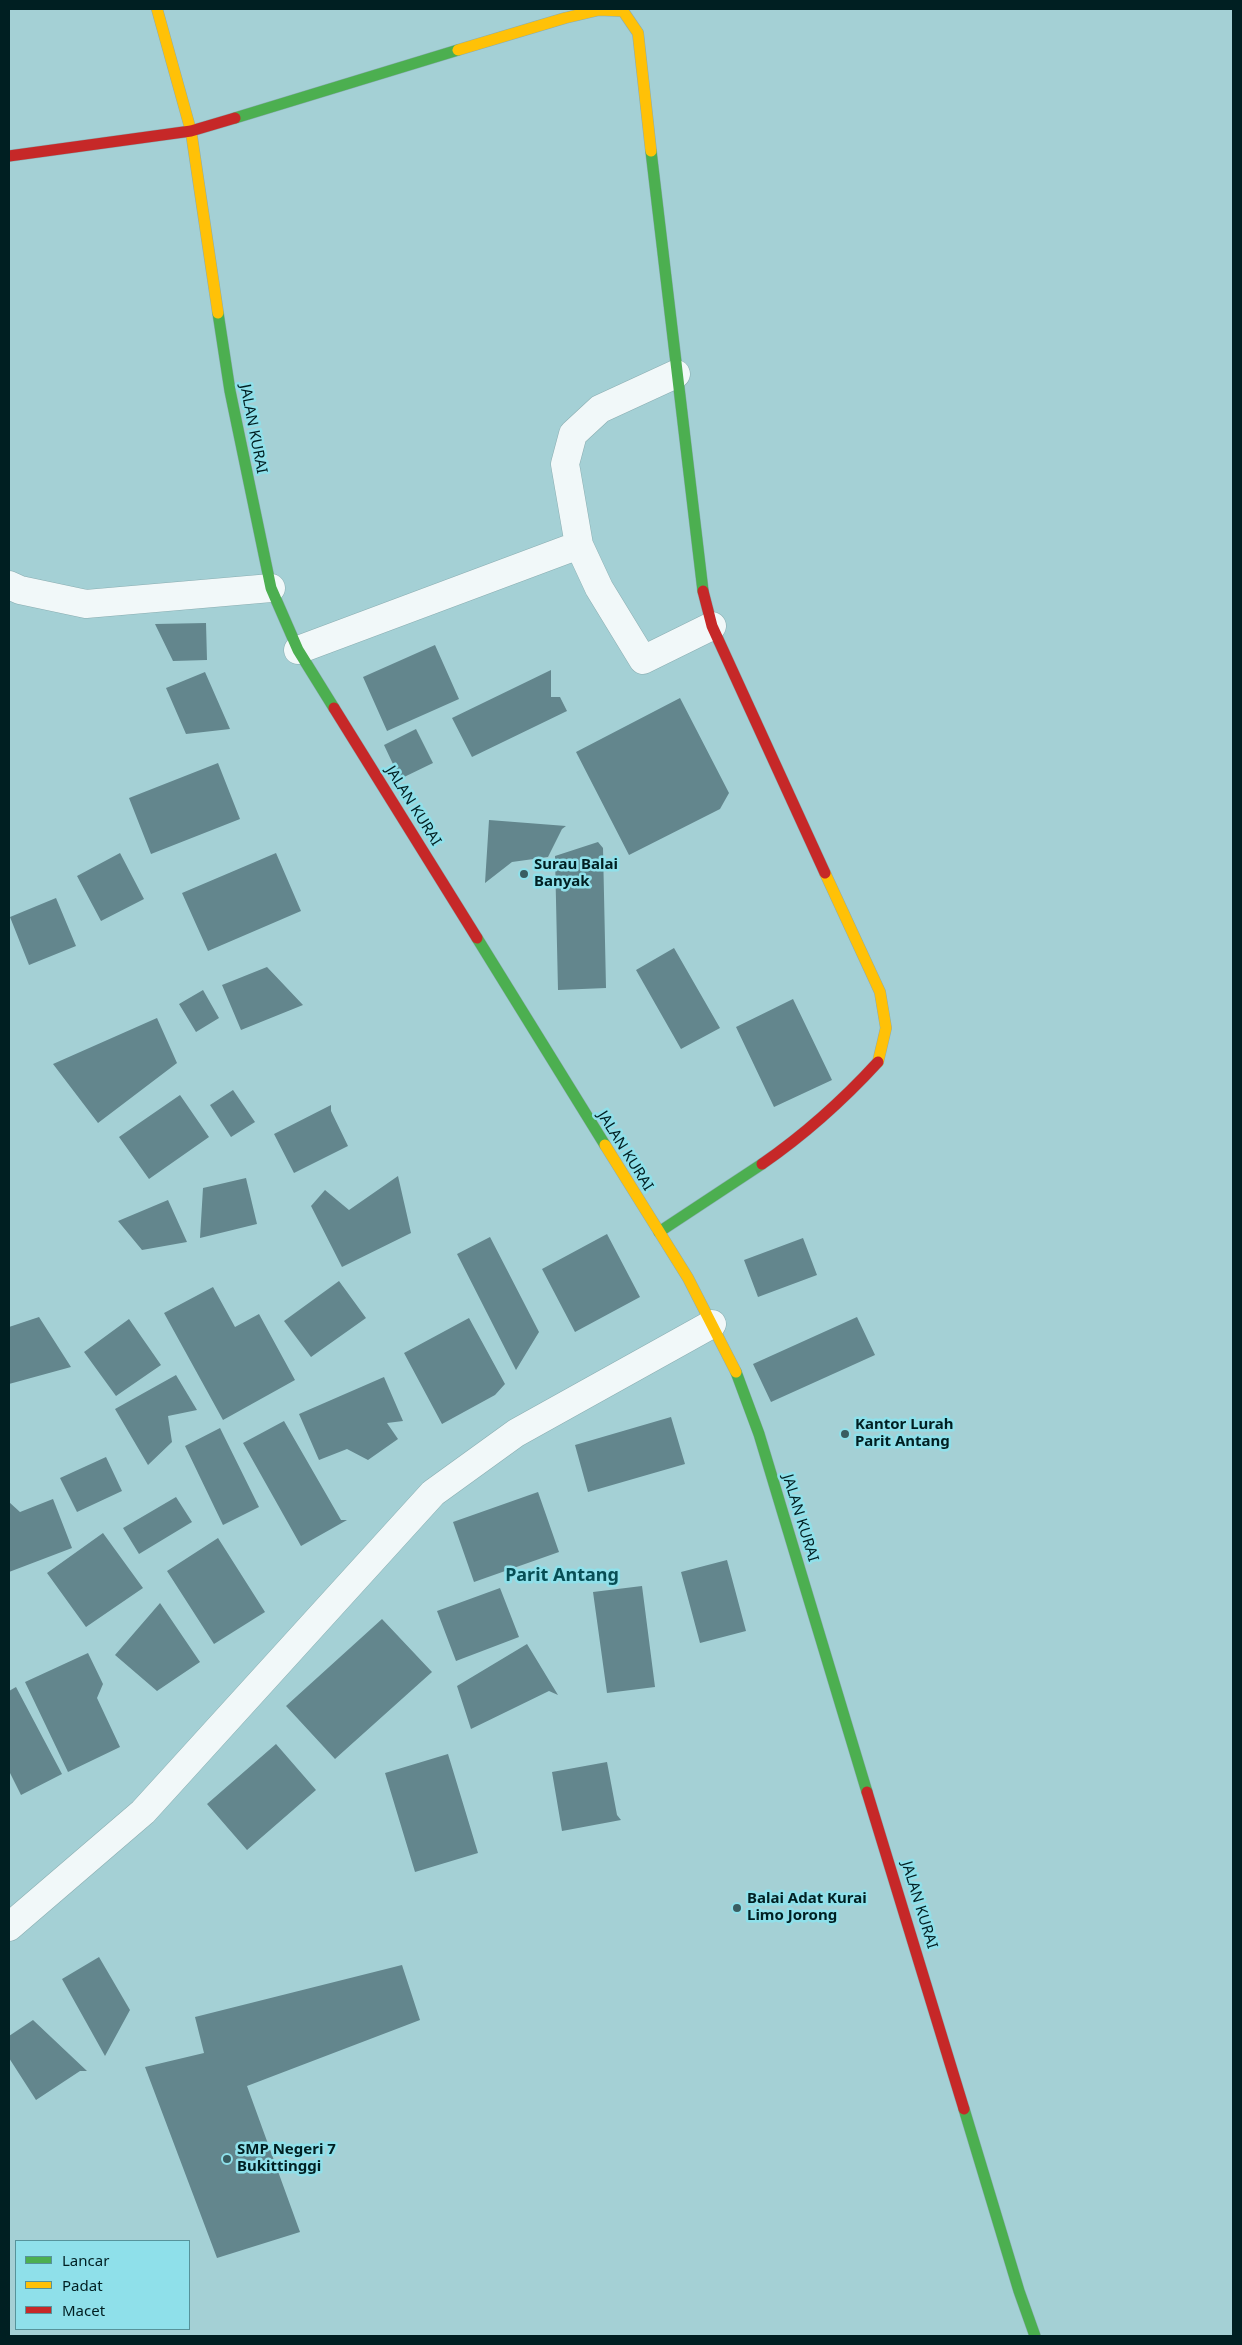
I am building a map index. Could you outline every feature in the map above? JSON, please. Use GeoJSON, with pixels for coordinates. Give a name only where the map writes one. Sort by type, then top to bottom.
{"type":"FeatureCollection","features":[{"type":"Feature","properties":{"kind":"street","name":"JALAN KURAI"},"geometry":{"type":"LineString","coordinates":[[156,9],[191,132],[230,391],[271,588],[298,650],[688,1278],[737,1374],[759,1434],[1019,2291],[1036,2336]]}},
{"type":"Feature","properties":{"kind":"street"},"geometry":{"type":"LineString","coordinates":[[9,156],[191,132],[564,13],[599,10],[623,11],[638,33],[676,374],[704,596],[712,626],[880,992],[886,1028],[880,1060],[855,1087],[778,1152],[659,1232]]}},
{"type":"Feature","properties":{"kind":"street"},"geometry":{"type":"LineString","coordinates":[[676,374],[600,409],[573,434],[566,464],[579,545],[599,588],[643,660],[712,626]]}},
{"type":"Feature","properties":{"kind":"street"},"geometry":{"type":"LineString","coordinates":[[298,650],[579,545]]}},
{"type":"Feature","properties":{"kind":"street"},"geometry":{"type":"LineString","coordinates":[[9,585],[20,590],[86,604],[271,588]]}},
{"type":"Feature","properties":{"kind":"street"},"geometry":{"type":"LineString","coordinates":[[9,1927],[144,1812],[433,1493],[516,1433],[712,1324]]}},
{"type":"Feature","properties":{"kind":"building"},"geometry":{"type":"Polygon","coordinates":[[[206,623],[207,660],[173,661],[155,624],[206,623]]]}},
{"type":"Feature","properties":{"kind":"building"},"geometry":{"type":"Polygon","coordinates":[[[435,645],[459,699],[387,731],[363,677],[435,645]]]}},
{"type":"Feature","properties":{"kind":"building"},"geometry":{"type":"Polygon","coordinates":[[[551,670],[551,697],[560,697],[567,711],[472,757],[452,718],[551,670]]]}},
{"type":"Feature","properties":{"kind":"building"},"geometry":{"type":"Polygon","coordinates":[[[205,672],[230,729],[186,734],[166,688],[205,672]]]}},
{"type":"Feature","properties":{"kind":"building"},"geometry":{"type":"Polygon","coordinates":[[[680,698],[729,793],[720,809],[629,855],[576,752],[680,698]]]}},
{"type":"Feature","properties":{"kind":"building"},"geometry":{"type":"Polygon","coordinates":[[[416,729],[433,763],[400,779],[384,745],[416,729]]]}},
{"type":"Feature","properties":{"kind":"building"},"geometry":{"type":"Polygon","coordinates":[[[218,763],[240,819],[151,854],[129,798],[218,763]]]}},
{"type":"Feature","properties":{"kind":"building"},"geometry":{"type":"Polygon","coordinates":[[[489,820],[566,826],[562,829],[548,857],[512,862],[485,883],[489,820]]]}},
{"type":"Feature","properties":{"kind":"building"},"geometry":{"type":"Polygon","coordinates":[[[598,842],[603,848],[606,988],[558,990],[555,856],[598,842]]]}},
{"type":"Feature","properties":{"kind":"building"},"geometry":{"type":"Polygon","coordinates":[[[120,853],[144,899],[101,921],[77,876],[120,853]]]}},
{"type":"Feature","properties":{"kind":"building"},"geometry":{"type":"Polygon","coordinates":[[[276,853],[301,911],[208,951],[182,893],[276,853]]]}},
{"type":"Feature","properties":{"kind":"building"},"geometry":{"type":"Polygon","coordinates":[[[56,898],[76,946],[29,965],[10,917],[56,898]]]}},
{"type":"Feature","properties":{"kind":"building"},"geometry":{"type":"Polygon","coordinates":[[[674,948],[720,1028],[681,1049],[636,970],[674,948]]]}},
{"type":"Feature","properties":{"kind":"building"},"geometry":{"type":"Polygon","coordinates":[[[267,967],[303,1005],[241,1030],[222,985],[267,967]]]}},
{"type":"Feature","properties":{"kind":"building"},"geometry":{"type":"Polygon","coordinates":[[[203,990],[219,1018],[196,1032],[179,1004],[203,990]]]}},
{"type":"Feature","properties":{"kind":"building"},"geometry":{"type":"Polygon","coordinates":[[[793,999],[832,1080],[774,1107],[736,1027],[793,999]]]}},
{"type":"Feature","properties":{"kind":"building"},"geometry":{"type":"Polygon","coordinates":[[[157,1018],[177,1063],[98,1123],[53,1064],[157,1018]]]}},
{"type":"Feature","properties":{"kind":"building"},"geometry":{"type":"Polygon","coordinates":[[[233,1090],[255,1122],[231,1137],[210,1105],[233,1090]]]}},
{"type":"Feature","properties":{"kind":"building"},"geometry":{"type":"Polygon","coordinates":[[[180,1095],[209,1137],[149,1179],[119,1137],[180,1095]]]}},
{"type":"Feature","properties":{"kind":"building"},"geometry":{"type":"Polygon","coordinates":[[[331,1105],[331,1111],[348,1146],[294,1173],[274,1134],[331,1105]]]}},
{"type":"Feature","properties":{"kind":"building"},"geometry":{"type":"Polygon","coordinates":[[[398,1176],[411,1233],[342,1267],[311,1206],[325,1190],[349,1210],[398,1176]]]}},
{"type":"Feature","properties":{"kind":"building"},"geometry":{"type":"Polygon","coordinates":[[[246,1178],[257,1224],[200,1238],[203,1188],[246,1178]]]}},
{"type":"Feature","properties":{"kind":"building"},"geometry":{"type":"Polygon","coordinates":[[[168,1200],[187,1242],[142,1250],[118,1221],[168,1200]]]}},
{"type":"Feature","properties":{"kind":"building"},"geometry":{"type":"Polygon","coordinates":[[[607,1234],[640,1297],[575,1332],[542,1269],[607,1234]]]}},
{"type":"Feature","properties":{"kind":"building"},"geometry":{"type":"Polygon","coordinates":[[[490,1237],[539,1332],[516,1370],[457,1254],[490,1237]]]}},
{"type":"Feature","properties":{"kind":"building"},"geometry":{"type":"Polygon","coordinates":[[[803,1238],[817,1275],[758,1297],[744,1260],[803,1238]]]}},
{"type":"Feature","properties":{"kind":"building"},"geometry":{"type":"Polygon","coordinates":[[[339,1281],[366,1318],[311,1357],[284,1321],[339,1281]]]}},
{"type":"Feature","properties":{"kind":"building"},"geometry":{"type":"Polygon","coordinates":[[[213,1287],[235,1327],[259,1314],[295,1380],[223,1420],[164,1313],[213,1287]]]}},
{"type":"Feature","properties":{"kind":"building"},"geometry":{"type":"Polygon","coordinates":[[[39,1317],[71,1367],[9,1384],[9,1327],[39,1317]]]}},
{"type":"Feature","properties":{"kind":"building"},"geometry":{"type":"Polygon","coordinates":[[[857,1317],[875,1355],[771,1402],[753,1364],[857,1317]]]}},
{"type":"Feature","properties":{"kind":"building"},"geometry":{"type":"Polygon","coordinates":[[[469,1318],[505,1384],[495,1395],[442,1424],[404,1353],[469,1318]]]}},
{"type":"Feature","properties":{"kind":"building"},"geometry":{"type":"Polygon","coordinates":[[[129,1319],[161,1365],[116,1396],[84,1352],[129,1319]]]}},
{"type":"Feature","properties":{"kind":"building"},"geometry":{"type":"Polygon","coordinates":[[[176,1375],[197,1410],[168,1416],[172,1442],[148,1465],[115,1409],[176,1375]]]}},
{"type":"Feature","properties":{"kind":"building"},"geometry":{"type":"Polygon","coordinates":[[[384,1377],[403,1421],[387,1423],[398,1439],[368,1460],[347,1449],[319,1460],[299,1414],[384,1377]]]}},
{"type":"Feature","properties":{"kind":"building"},"geometry":{"type":"Polygon","coordinates":[[[671,1417],[685,1464],[588,1492],[575,1445],[671,1417]]]}},
{"type":"Feature","properties":{"kind":"building"},"geometry":{"type":"Polygon","coordinates":[[[284,1421],[341,1520],[347,1520],[301,1546],[243,1443],[284,1421]]]}},
{"type":"Feature","properties":{"kind":"building"},"geometry":{"type":"Polygon","coordinates":[[[220,1428],[259,1507],[223,1525],[185,1446],[220,1428]]]}},
{"type":"Feature","properties":{"kind":"building"},"geometry":{"type":"Polygon","coordinates":[[[106,1457],[122,1491],[77,1512],[60,1478],[106,1457]]]}},
{"type":"Feature","properties":{"kind":"building"},"geometry":{"type":"Polygon","coordinates":[[[538,1492],[559,1552],[474,1582],[453,1522],[538,1492]]]}},
{"type":"Feature","properties":{"kind":"building"},"geometry":{"type":"Polygon","coordinates":[[[176,1497],[192,1522],[139,1554],[123,1528],[176,1497]]]}},
{"type":"Feature","properties":{"kind":"building"},"geometry":{"type":"Polygon","coordinates":[[[53,1499],[72,1548],[9,1572],[9,1502],[20,1512],[53,1499]]]}},
{"type":"Feature","properties":{"kind":"building"},"geometry":{"type":"Polygon","coordinates":[[[103,1533],[143,1588],[86,1627],[47,1573],[103,1533]]]}},
{"type":"Feature","properties":{"kind":"building"},"geometry":{"type":"Polygon","coordinates":[[[218,1538],[265,1612],[214,1644],[167,1571],[218,1538]]]}},
{"type":"Feature","properties":{"kind":"building"},"geometry":{"type":"Polygon","coordinates":[[[727,1560],[746,1631],[700,1643],[681,1572],[727,1560]]]}},
{"type":"Feature","properties":{"kind":"building"},"geometry":{"type":"Polygon","coordinates":[[[642,1586],[655,1687],[607,1693],[593,1592],[642,1586]]]}},
{"type":"Feature","properties":{"kind":"building"},"geometry":{"type":"Polygon","coordinates":[[[500,1588],[519,1637],[456,1661],[437,1611],[500,1588]]]}},
{"type":"Feature","properties":{"kind":"building"},"geometry":{"type":"Polygon","coordinates":[[[160,1603],[200,1662],[157,1691],[115,1655],[160,1603]]]}},
{"type":"Feature","properties":{"kind":"building"},"geometry":{"type":"Polygon","coordinates":[[[382,1619],[432,1672],[335,1759],[286,1706],[382,1619]]]}},
{"type":"Feature","properties":{"kind":"building"},"geometry":{"type":"Polygon","coordinates":[[[527,1644],[558,1695],[549,1691],[471,1729],[457,1686],[527,1644]]]}},
{"type":"Feature","properties":{"kind":"building"},"geometry":{"type":"Polygon","coordinates":[[[88,1653],[103,1684],[97,1698],[120,1747],[68,1772],[25,1682],[88,1653]]]}},
{"type":"Feature","properties":{"kind":"building"},"geometry":{"type":"Polygon","coordinates":[[[16,1687],[62,1774],[21,1795],[9,1771],[9,1691],[16,1687]]]}},
{"type":"Feature","properties":{"kind":"building"},"geometry":{"type":"Polygon","coordinates":[[[276,1744],[316,1790],[247,1850],[207,1804],[276,1744]]]}},
{"type":"Feature","properties":{"kind":"building"},"geometry":{"type":"Polygon","coordinates":[[[448,1754],[478,1853],[415,1872],[385,1773],[448,1754]]]}},
{"type":"Feature","properties":{"kind":"building"},"geometry":{"type":"Polygon","coordinates":[[[607,1762],[617,1815],[621,1820],[562,1831],[552,1772],[607,1762]]]}},
{"type":"Feature","properties":{"kind":"building"},"geometry":{"type":"Polygon","coordinates":[[[99,1957],[130,2010],[105,2056],[62,1979],[99,1957]]]}},
{"type":"Feature","properties":{"kind":"building","name":"SMP Negeri 7 Bukittinggi"},"geometry":{"type":"Polygon","coordinates":[[[402,1965],[420,2020],[247,2086],[300,2232],[217,2258],[145,2067],[204,2053],[195,2017],[402,1965]]]}},
{"type":"Feature","properties":{"kind":"building"},"geometry":{"type":"Polygon","coordinates":[[[33,2020],[87,2071],[80,2071],[36,2100],[9,2058],[9,2036],[33,2020]]]}},
{"type":"Feature","properties":{"kind":"traffic: fast"},"geometry":{"type":"LineString","coordinates":[[235,118],[458,50]]}},
{"type":"Feature","properties":{"kind":"traffic: fast"},"geometry":{"type":"LineString","coordinates":[[651,151],[703,591]]}},
{"type":"Feature","properties":{"kind":"traffic: fast"},"geometry":{"type":"LineString","coordinates":[[218,313],[230,391],[271,588],[298,650],[334,708]]}},
{"type":"Feature","properties":{"kind":"traffic: fast"},"geometry":{"type":"LineString","coordinates":[[477,938],[605,1145]]}},
{"type":"Feature","properties":{"kind":"traffic: fast"},"geometry":{"type":"LineString","coordinates":[[659,1232],[762,1164]]}},
{"type":"Feature","properties":{"kind":"traffic: fast"},"geometry":{"type":"LineString","coordinates":[[736,1372],[759,1434],[867,1792]]}},
{"type":"Feature","properties":{"kind":"traffic: fast"},"geometry":{"type":"LineString","coordinates":[[964,2109],[1019,2291],[1035,2336]]}},
{"type":"Feature","properties":{"kind":"traffic: slow"},"geometry":{"type":"LineString","coordinates":[[157,9],[191,131],[218,313]]}},
{"type":"Feature","properties":{"kind":"traffic: slow"},"geometry":{"type":"LineString","coordinates":[[458,50],[565,18],[599,10],[623,11],[638,33],[651,151]]}},
{"type":"Feature","properties":{"kind":"traffic: slow"},"geometry":{"type":"LineString","coordinates":[[825,873],[880,992],[886,1028],[878,1062]]}},
{"type":"Feature","properties":{"kind":"traffic: slow"},"geometry":{"type":"LineString","coordinates":[[605,1145],[688,1278],[736,1372]]}},
{"type":"Feature","properties":{"kind":"traffic: jam"},"geometry":{"type":"LineString","coordinates":[[9,156],[191,131],[235,118]]}},
{"type":"Feature","properties":{"kind":"traffic: jam"},"geometry":{"type":"LineString","coordinates":[[703,591],[712,626],[825,873]]}},
{"type":"Feature","properties":{"kind":"traffic: jam"},"geometry":{"type":"LineString","coordinates":[[334,708],[477,938]]}},
{"type":"Feature","properties":{"kind":"traffic: jam"},"geometry":{"type":"LineString","coordinates":[[762,1164],[823,1116],[878,1062]]}},
{"type":"Feature","properties":{"kind":"traffic: jam"},"geometry":{"type":"LineString","coordinates":[[867,1792],[964,2109]]}},
{"type":"Feature","properties":{"kind":"place","name":"Surau Balai Banyak"},"geometry":{"type":"Point","coordinates":[524,874]}},
{"type":"Feature","properties":{"kind":"place","name":"Kantor Lurah Parit Antang"},"geometry":{"type":"Point","coordinates":[845,1434]}},
{"type":"Feature","properties":{"kind":"place","name":"Balai Adat Kurai Limo Jorong"},"geometry":{"type":"Point","coordinates":[737,1908]}},
{"type":"Feature","properties":{"kind":"place","name":"SMP Negeri 7 Bukittinggi"},"geometry":{"type":"Point","coordinates":[227,2159]}},
{"type":"Feature","properties":{"kind":"district","name":"Parit Antang"},"geometry":{"type":"Point","coordinates":[562,1576]}}]}
